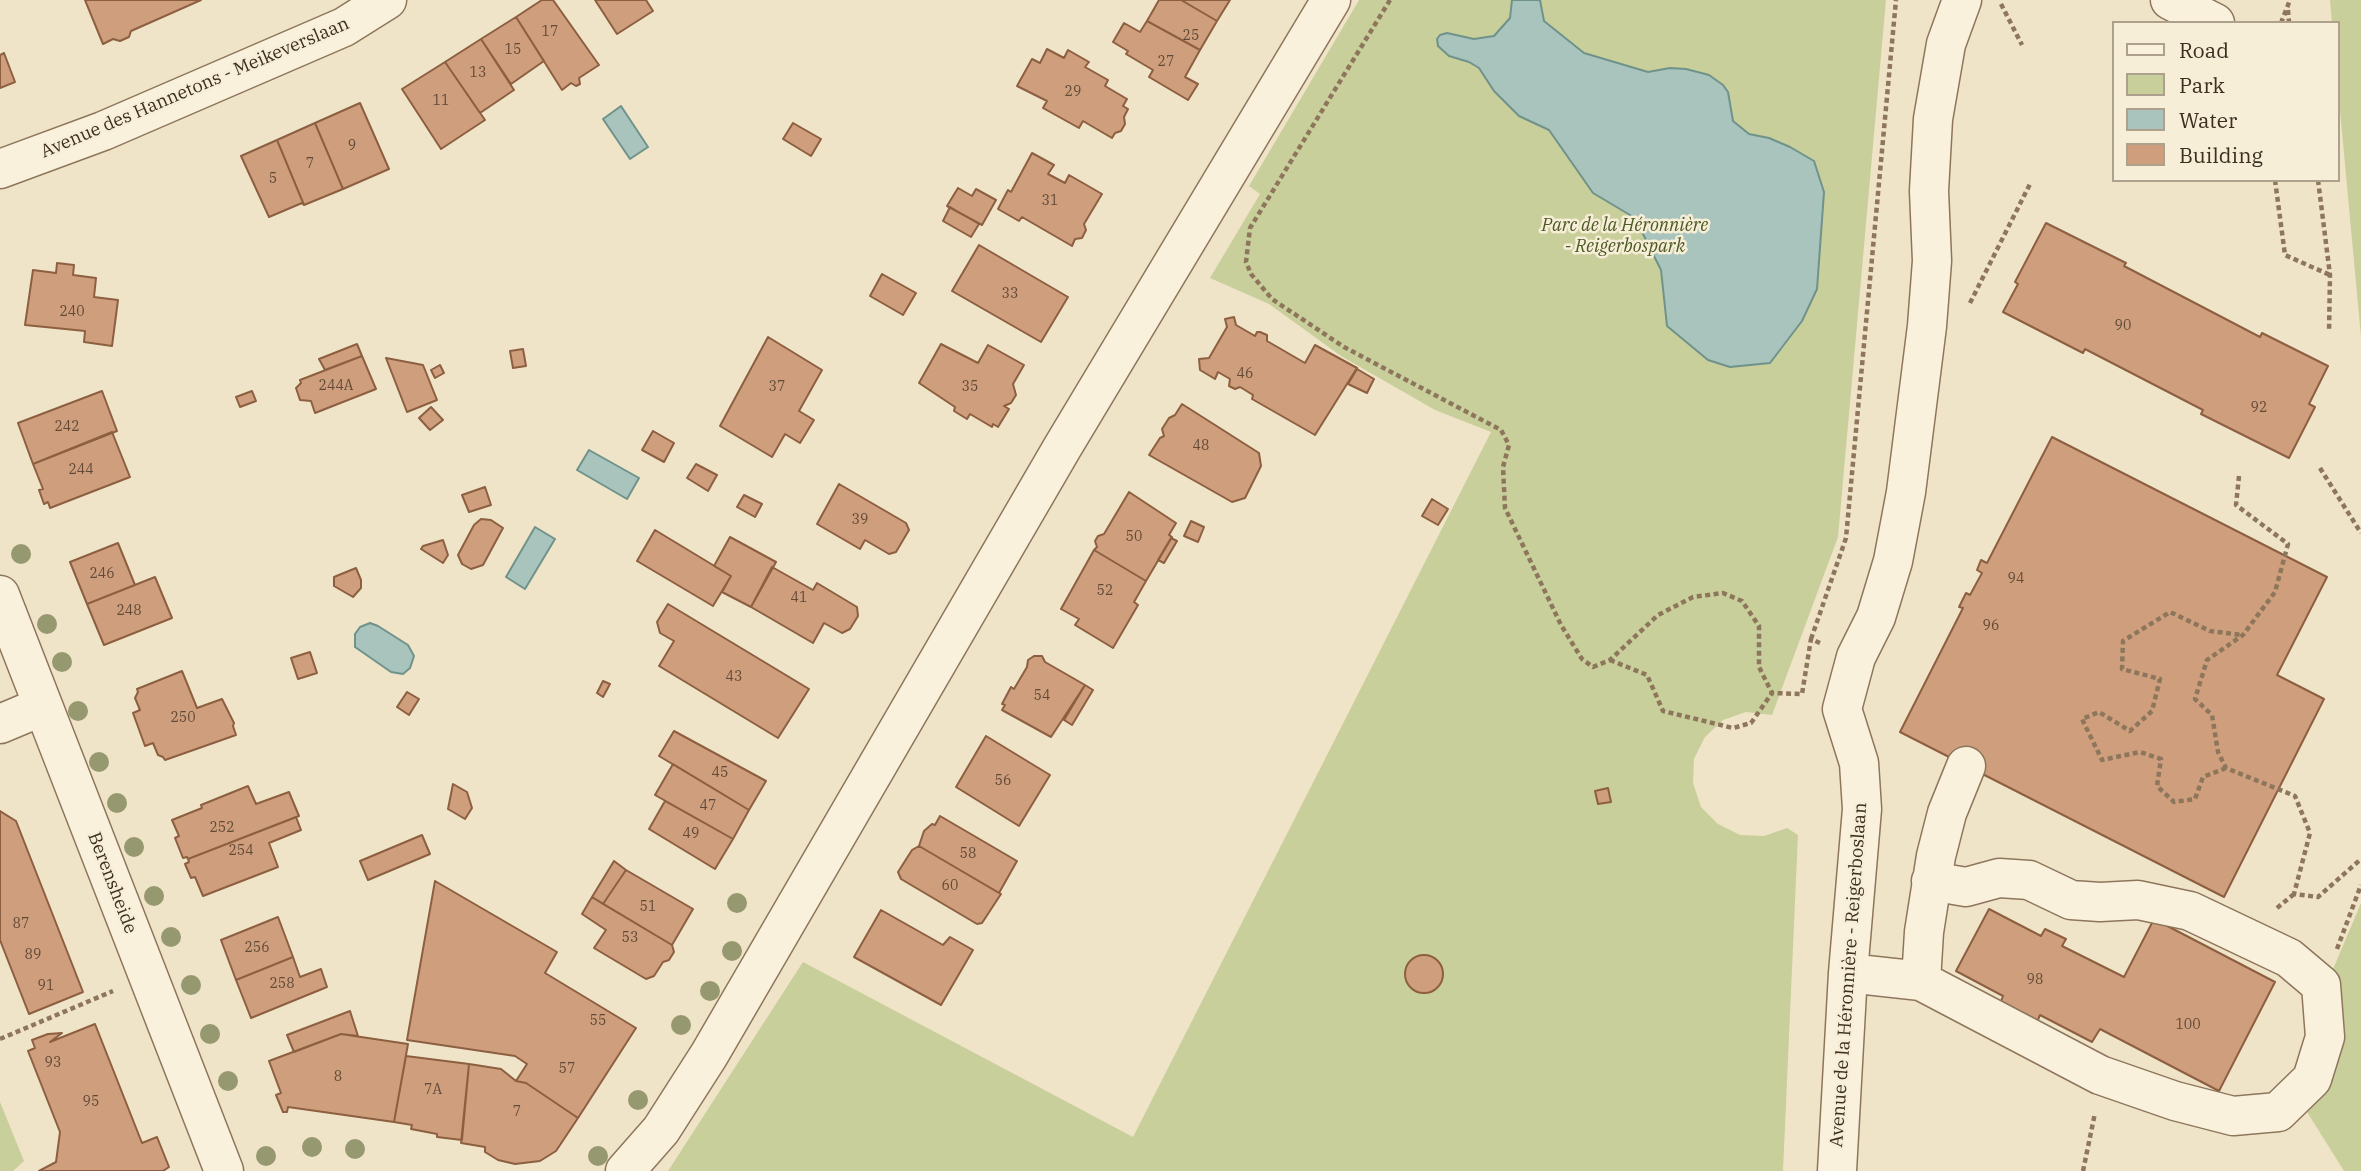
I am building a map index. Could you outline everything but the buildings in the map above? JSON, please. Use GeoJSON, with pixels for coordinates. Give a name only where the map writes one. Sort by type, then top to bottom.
{"type":"FeatureCollection","features":[{"type":"Feature","properties":{"kind":"street","name":"Avenue des Hannetons - Meikeverslaan"},"geometry":{"type":"LineString","coordinates":[[0,169],[103,131],[331,33],[387,0]]}},
{"type":"Feature","properties":{"kind":"street"},"geometry":{"type":"LineString","coordinates":[[625,1171],[661,1130],[709,1055],[1062,448],[1331,0]]}},
{"type":"Feature","properties":{"kind":"street","name":"Avenue de la Héronnière - Reigerboslaan"},"geometry":{"type":"LineString","coordinates":[[1837,1171],[1848,973],[1862,809],[1859,763],[1842,709],[1856,657],[1876,617],[1893,561],[1906,492],[1927,326],[1932,261],[1929,191],[1933,119],[1947,44],[1962,0]]}},
{"type":"Feature","properties":{"kind":"street"},"geometry":{"type":"LineString","coordinates":[[2170,0],[2211,21]]}},
{"type":"Feature","properties":{"kind":"street","name":"Berensheide"},"geometry":{"type":"LineString","coordinates":[[0,595],[224,1171]]}},
{"type":"Feature","properties":{"kind":"street"},"geometry":{"type":"LineString","coordinates":[[0,724],[43,706]]}},
{"type":"Feature","properties":{"kind":"street"},"geometry":{"type":"LineString","coordinates":[[1921,981],[1931,881],[1947,813],[1966,766]]}},
{"type":"Feature","properties":{"kind":"street"},"geometry":{"type":"LineString","coordinates":[[1848,973],[1921,981],[2100,1075],[2175,1101],[2233,1116],[2278,1112],[2312,1079],[2325,1037],[2321,985],[2289,958],[2190,911],[2138,901],[2071,900],[2029,880],[1999,878],[1966,887],[1931,881]]}},
{"type":"Feature","properties":{"kind":"path"},"geometry":{"type":"LineString","coordinates":[[1390,0],[1250,228],[1246,262],[1251,274],[1272,299],[1344,347],[1501,430],[1509,445],[1503,467],[1505,508],[1550,602],[1582,659],[1593,667],[1610,660],[1658,615],[1693,597],[1723,593],[1742,601],[1759,626],[1759,667],[1772,693]]}},
{"type":"Feature","properties":{"kind":"path"},"geometry":{"type":"LineString","coordinates":[[1811,639],[1846,538],[1896,0]]}},
{"type":"Feature","properties":{"kind":"path"},"geometry":{"type":"LineString","coordinates":[[2282,21],[2290,0]]}},
{"type":"Feature","properties":{"kind":"path"},"geometry":{"type":"LineString","coordinates":[[2000,2],[2022,45]]}},
{"type":"Feature","properties":{"kind":"path"},"geometry":{"type":"LineString","coordinates":[[2288,9],[2289,21]]}},
{"type":"Feature","properties":{"kind":"path"},"geometry":{"type":"LineString","coordinates":[[2276,182],[2286,255],[2330,275]]}},
{"type":"Feature","properties":{"kind":"path"},"geometry":{"type":"LineString","coordinates":[[2318,182],[2330,275],[2329,332]]}},
{"type":"Feature","properties":{"kind":"path"},"geometry":{"type":"LineString","coordinates":[[1968,308],[2030,184]]}},
{"type":"Feature","properties":{"kind":"path"},"geometry":{"type":"LineString","coordinates":[[2320,468],[2361,533]]}},
{"type":"Feature","properties":{"kind":"path"},"geometry":{"type":"LineString","coordinates":[[2239,476],[2236,505],[2288,544],[2275,592],[2243,635],[2207,660],[2195,699],[2212,715],[2218,752],[2226,768],[2295,796],[2310,833],[2294,894],[2318,897],[2361,859]]}},
{"type":"Feature","properties":{"kind":"path"},"geometry":{"type":"LineString","coordinates":[[2226,768],[2203,777],[2195,799],[2174,802],[2157,786],[2161,759],[2140,752],[2102,760],[2082,719],[2099,712],[2130,731],[2152,711],[2160,679],[2122,669],[2123,641],[2170,612],[2210,631],[2243,635]]}},
{"type":"Feature","properties":{"kind":"path"},"geometry":{"type":"LineString","coordinates":[[1610,660],[1647,675],[1663,711],[1733,728],[1751,723],[1772,693]]}},
{"type":"Feature","properties":{"kind":"path"},"geometry":{"type":"LineString","coordinates":[[1772,693],[1802,694]]}},
{"type":"Feature","properties":{"kind":"path"},"geometry":{"type":"LineString","coordinates":[[2321,985],[2361,885]]}},
{"type":"Feature","properties":{"kind":"path"},"geometry":{"type":"LineString","coordinates":[[0,1039],[114,991]]}},
{"type":"Feature","properties":{"kind":"path"},"geometry":{"type":"LineString","coordinates":[[2084,1171],[2100,1075]]}},
{"type":"Feature","properties":{"kind":"green space","name":"Parc de la Héronnière - Reigerbospark"},"geometry":{"type":"Polygon","coordinates":[[[1359,0],[1886,0],[1838,537],[1772,715],[1746,712],[1723,720],[1705,737],[1694,759],[1693,783],[1701,807],[1718,824],[1740,835],[1764,836],[1787,828],[1798,835],[1783,1171],[668,1171],[803,962],[1133,1137],[1491,432],[1435,410],[1341,356],[1269,304],[1210,278],[1260,194],[1249,186],[1359,0]]]}},
{"type":"Feature","properties":{"kind":"green space"},"geometry":{"type":"Polygon","coordinates":[[[2330,0],[2361,0],[2361,337],[2340,111],[2340,21],[2332,21],[2330,0]]]}},
{"type":"Feature","properties":{"kind":"green space"},"geometry":{"type":"Polygon","coordinates":[[[2361,903],[2361,1171],[2344,1171],[2307,1112],[2321,1094],[2328,981],[2361,903]]]}},
{"type":"Feature","properties":{"kind":"green space"},"geometry":{"type":"Polygon","coordinates":[[[0,1102],[24,1161],[13,1171],[0,1171],[0,1102]]]}},
{"type":"Feature","properties":{"kind":"water"},"geometry":{"type":"Polygon","coordinates":[[[1512,0],[1540,0],[1544,21],[1584,53],[1648,72],[1670,68],[1709,75],[1728,92],[1733,121],[1749,134],[1769,138],[1814,161],[1824,192],[1817,289],[1802,321],[1770,363],[1730,367],[1708,360],[1667,326],[1661,270],[1635,218],[1593,193],[1549,130],[1519,116],[1494,91],[1479,68],[1449,56],[1438,46],[1437,39],[1447,33],[1474,39],[1494,36],[1510,18],[1512,0]]]}},
{"type":"Feature","properties":{"kind":"water"},"geometry":{"type":"Polygon","coordinates":[[[621,106],[648,147],[630,159],[603,119],[621,106]]]}},
{"type":"Feature","properties":{"kind":"water"},"geometry":{"type":"Polygon","coordinates":[[[589,450],[639,478],[627,499],[577,470],[589,450]]]}},
{"type":"Feature","properties":{"kind":"water"},"geometry":{"type":"Polygon","coordinates":[[[535,527],[555,539],[525,589],[506,577],[535,527]]]}},
{"type":"Feature","properties":{"kind":"water"},"geometry":{"type":"Polygon","coordinates":[[[370,623],[408,645],[414,656],[410,668],[403,674],[391,672],[355,647],[355,634],[360,627],[370,623]]]}}]}
